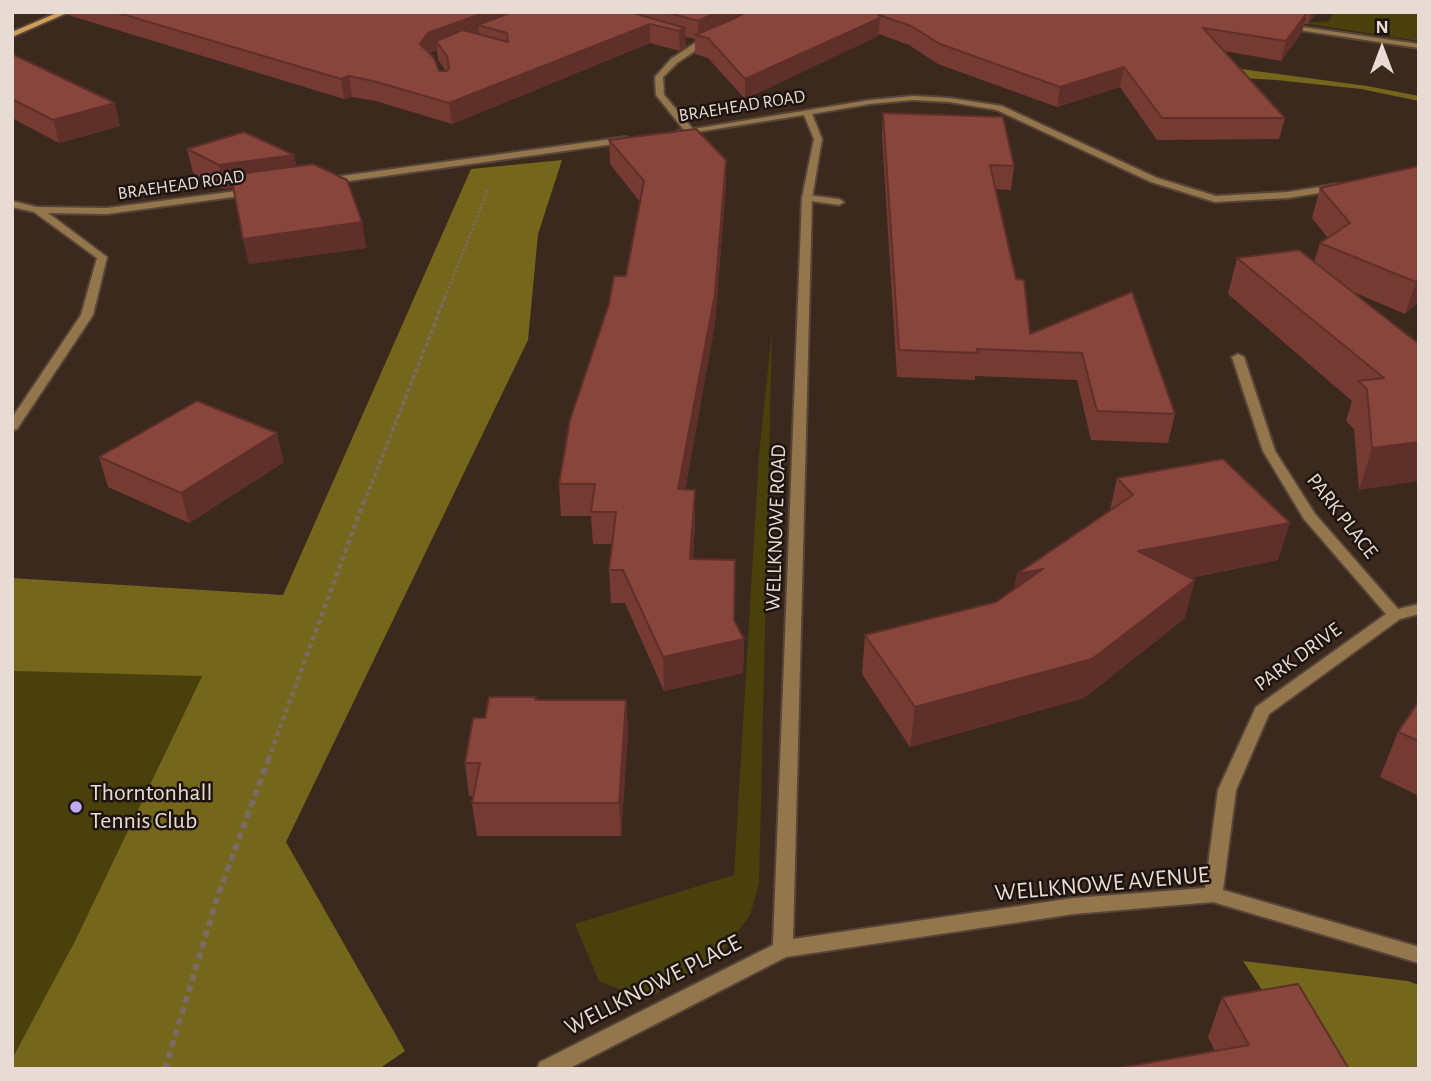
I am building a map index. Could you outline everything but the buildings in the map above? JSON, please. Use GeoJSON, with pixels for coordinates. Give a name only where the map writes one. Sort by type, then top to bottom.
{"type":"FeatureCollection","features":[{"type":"Feature","properties":{"kind":"street"},"geometry":{"type":"LineString","coordinates":[[12,35],[66,12]]}},
{"type":"Feature","properties":{"kind":"street"},"geometry":{"type":"LineString","coordinates":[[1275,24],[1419,46]]}},
{"type":"Feature","properties":{"kind":"street"},"geometry":{"type":"LineString","coordinates":[[690,131],[660,95],[659,77],[674,61],[698,45],[719,37]]}},
{"type":"Feature","properties":{"kind":"street"},"geometry":{"type":"LineString","coordinates":[[685,41],[698,45]]}},
{"type":"Feature","properties":{"kind":"street","name":"BRAEHEAD ROAD"},"geometry":{"type":"LineString","coordinates":[[663,135],[806,111],[913,98],[990,106],[1154,180],[1215,199],[1288,195],[1353,184]]}},
{"type":"Feature","properties":{"kind":"street","name":"WELLKNOWE ROAD"},"geometry":{"type":"LineString","coordinates":[[783,949],[807,198],[818,139],[806,111]]}},
{"type":"Feature","properties":{"kind":"street"},"geometry":{"type":"LineString","coordinates":[[311,184],[636,139]]}},
{"type":"Feature","properties":{"kind":"street","name":"BRAEHEAD ROAD"},"geometry":{"type":"LineString","coordinates":[[12,204],[37,210],[107,211],[270,189]]}},
{"type":"Feature","properties":{"kind":"street"},"geometry":{"type":"LineString","coordinates":[[807,198],[839,202]]}},
{"type":"Feature","properties":{"kind":"street"},"geometry":{"type":"LineString","coordinates":[[13,426],[87,315],[102,257],[37,210]]}},
{"type":"Feature","properties":{"kind":"street","name":"PARK PLACE"},"geometry":{"type":"LineString","coordinates":[[1238,357],[1269,450],[1310,516],[1395,615]]}},
{"type":"Feature","properties":{"kind":"street","name":"PARK DRIVE"},"geometry":{"type":"LineString","coordinates":[[1213,895],[1227,790],[1262,711],[1395,615],[1419,609]]}},
{"type":"Feature","properties":{"kind":"street","name":"WELLKNOWE AVENUE"},"geometry":{"type":"LineString","coordinates":[[783,949],[1074,906],[1213,895],[1419,955]]}},
{"type":"Feature","properties":{"kind":"street","name":"WELLKNOWE PLACE"},"geometry":{"type":"LineString","coordinates":[[547,1069],[783,949]]}},
{"type":"Feature","properties":{"kind":"path"},"geometry":{"type":"LineString","coordinates":[[165,1069],[222,882],[362,507],[501,157]]}},
{"type":"Feature","properties":{"kind":"shaded area"},"geometry":{"type":"Polygon","coordinates":[[[1334,12],[1419,12],[1419,41],[1302,23],[1329,21],[1334,12]]]}},
{"type":"Feature","properties":{"kind":"shaded area"},"geometry":{"type":"Polygon","coordinates":[[[1108,51],[1367,86],[1419,96],[1419,101],[1361,89],[1276,80],[1155,73],[1108,51]]]}},
{"type":"Feature","properties":{"kind":"shaded area"},"geometry":{"type":"Polygon","coordinates":[[[562,160],[538,234],[528,340],[286,842],[405,1051],[379,1069],[12,1069],[12,1059],[76,939],[202,676],[12,671],[12,578],[283,595],[471,169],[562,160]]]}},
{"type":"Feature","properties":{"kind":"shaded area"},"geometry":{"type":"Polygon","coordinates":[[[772,331],[759,884],[750,915],[722,952],[647,1000],[599,981],[575,924],[734,875],[759,455],[772,331]]]}},
{"type":"Feature","properties":{"kind":"shaded area","name":"Thorntonhall Tennis Club"},"geometry":{"type":"Polygon","coordinates":[[[12,671],[202,675],[76,939],[12,1059],[12,671]]]}},
{"type":"Feature","properties":{"kind":"shaded area"},"geometry":{"type":"Polygon","coordinates":[[[1243,961],[1408,981],[1419,985],[1419,1069],[1314,1069],[1243,961]]]}},
{"type":"Feature","properties":{"kind":"place","name":"Thorntonhall Tennis Club"},"geometry":{"type":"Point","coordinates":[76,807]}}]}
